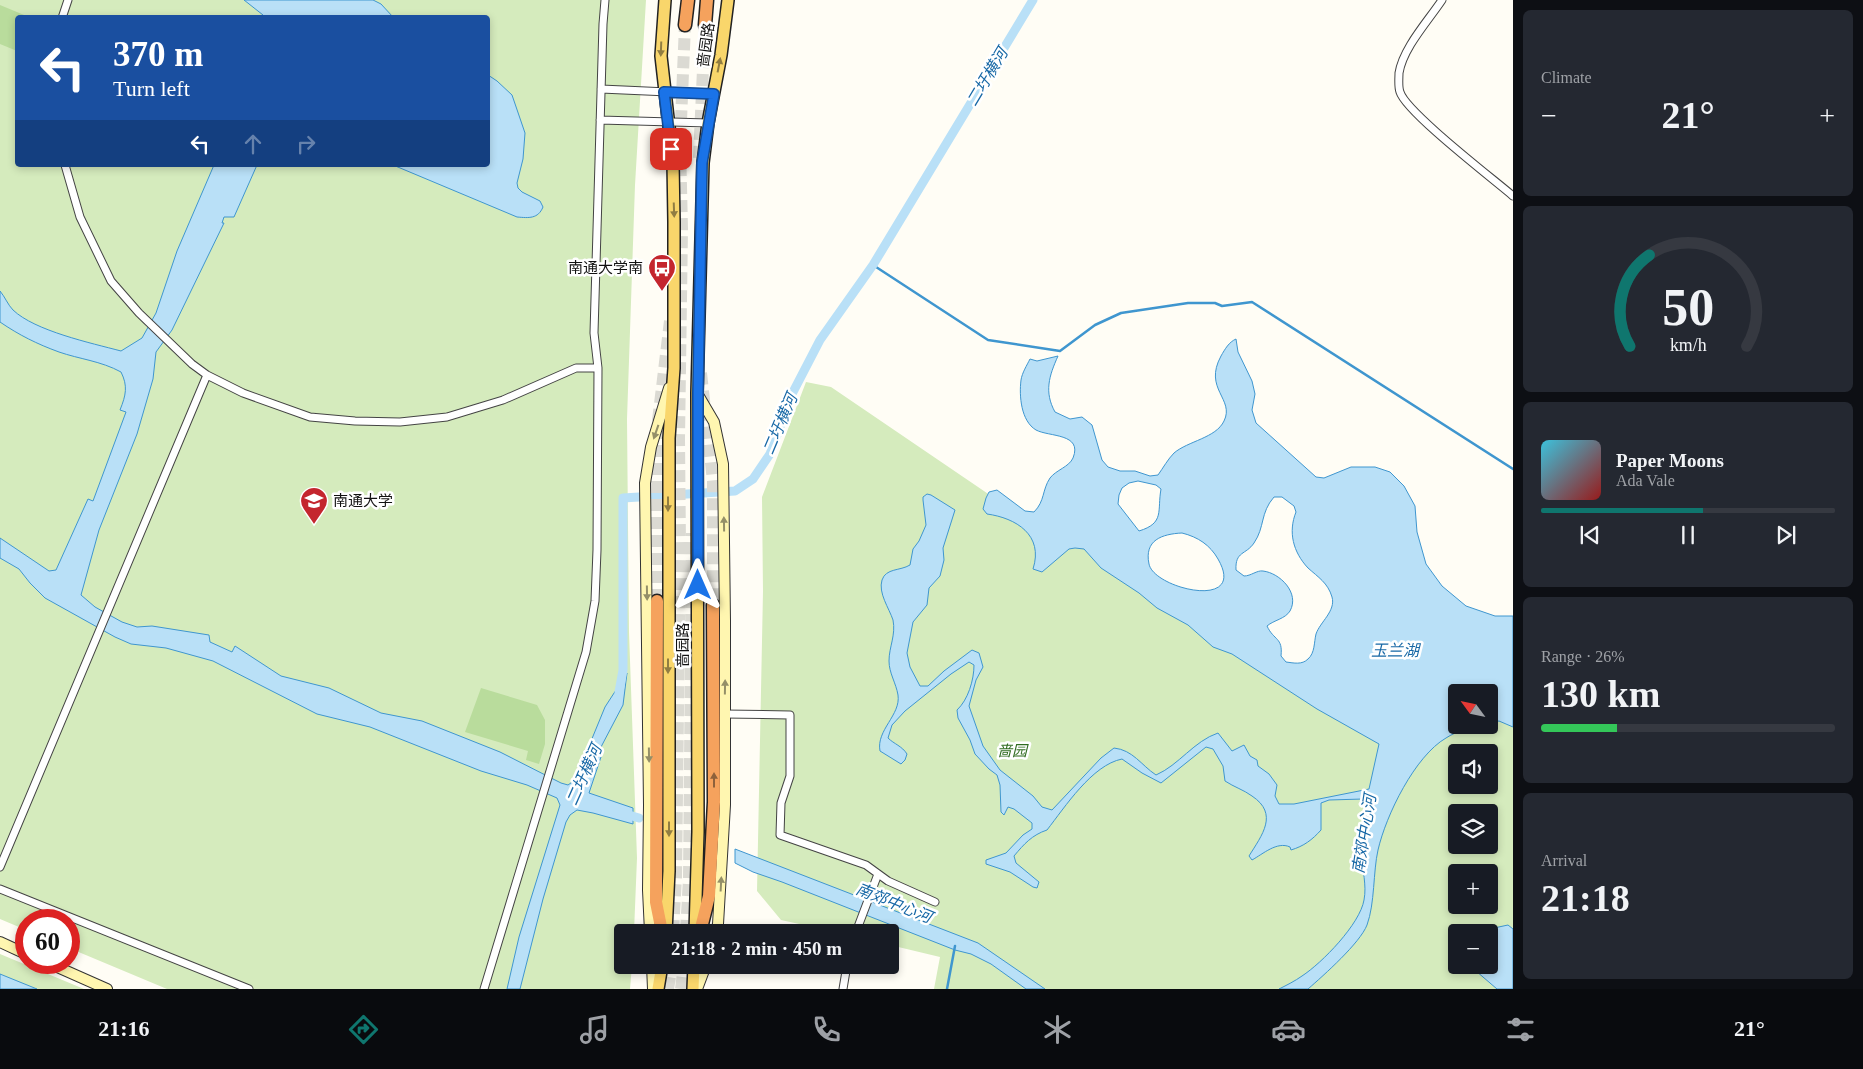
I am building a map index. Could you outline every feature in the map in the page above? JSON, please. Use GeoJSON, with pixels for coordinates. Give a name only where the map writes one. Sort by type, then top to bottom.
{"type":"FeatureCollection","features":[{"type":"Feature","properties":{"kind":"highway"},"geometry":{"type":"LineString","coordinates":[[685,25],[688,0]]}},
{"type":"Feature","properties":{"kind":"highway"},"geometry":{"type":"LineString","coordinates":[[705,26],[708,0]]}},
{"type":"Feature","properties":{"kind":"highway"},"geometry":{"type":"LineString","coordinates":[[657,601],[656,902],[660,924]]}},
{"type":"Feature","properties":{"kind":"highway"},"geometry":{"type":"LineString","coordinates":[[702,924],[709,896],[714,802],[713,605]]}},
{"type":"Feature","properties":{"kind":"main road","name":"啬园路"},"geometry":{"type":"LineString","coordinates":[[665,0],[661,56],[673,162],[674,222],[674,368],[669,438],[669,871],[666,924]]}},
{"type":"Feature","properties":{"kind":"main road","name":"啬园路"},"geometry":{"type":"LineString","coordinates":[[695,924],[698,832],[698,393],[702,163],[721,55],[728,0]]}},
{"type":"Feature","properties":{"kind":"main road"},"geometry":{"type":"LineString","coordinates":[[658,989],[660,974]]}},
{"type":"Feature","properties":{"kind":"main road"},"geometry":{"type":"LineString","coordinates":[[693,989],[694,974]]}},
{"type":"Feature","properties":{"kind":"street"},"geometry":{"type":"LineString","coordinates":[[63,15],[68,0]]}},
{"type":"Feature","properties":{"kind":"street"},"geometry":{"type":"LineString","coordinates":[[484,989],[586,652],[594,601],[597,550],[598,368],[594,334],[605,0]]}},
{"type":"Feature","properties":{"kind":"street"},"geometry":{"type":"LineString","coordinates":[[1442,0],[1404,56],[1399,73],[1400,92],[1407,104],[1422,119],[1513,196]]}},
{"type":"Feature","properties":{"kind":"street"},"geometry":{"type":"LineString","coordinates":[[601,89],[714,94]]}},
{"type":"Feature","properties":{"kind":"street"},"geometry":{"type":"LineString","coordinates":[[600,120],[708,123]]}},
{"type":"Feature","properties":{"kind":"street"},"geometry":{"type":"LineString","coordinates":[[66,167],[80,217],[111,281],[149,322],[207,375],[243,393],[310,417],[400,422],[447,418],[502,400],[576,368],[598,368]]}},
{"type":"Feature","properties":{"kind":"street"},"geometry":{"type":"LineString","coordinates":[[650,924],[645,483],[651,447],[664,408],[674,368]]}},
{"type":"Feature","properties":{"kind":"street"},"geometry":{"type":"LineString","coordinates":[[0,868],[207,375]]}},
{"type":"Feature","properties":{"kind":"street"},"geometry":{"type":"LineString","coordinates":[[698,393],[714,422],[724,464],[725,805],[718,924]]}},
{"type":"Feature","properties":{"kind":"street"},"geometry":{"type":"LineString","coordinates":[[724,714],[790,715],[790,776],[781,803],[780,835],[866,865],[888,881],[935,902]]}},
{"type":"Feature","properties":{"kind":"street"},"geometry":{"type":"LineString","coordinates":[[859,924],[878,874]]}},
{"type":"Feature","properties":{"kind":"street"},"geometry":{"type":"LineString","coordinates":[[0,888],[249,989]]}},
{"type":"Feature","properties":{"kind":"street"},"geometry":{"type":"LineString","coordinates":[[0,942],[15,949]]}},
{"type":"Feature","properties":{"kind":"street"},"geometry":{"type":"LineString","coordinates":[[73,974],[107,989]]}},
{"type":"Feature","properties":{"kind":"street"},"geometry":{"type":"LineString","coordinates":[[652,974],[653,989]]}},
{"type":"Feature","properties":{"kind":"street"},"geometry":{"type":"LineString","coordinates":[[698,989],[703,974]]}},
{"type":"Feature","properties":{"kind":"street"},"geometry":{"type":"LineString","coordinates":[[843,989],[846,974]]}},
{"type":"Feature","properties":{"kind":"green space","name":"南通大学"},"geometry":{"type":"Polygon","coordinates":[[[0,0],[646,0],[635,185],[627,419],[629,632],[637,858],[634,924],[614,924],[614,974],[631,974],[630,989],[167,989],[80,953],[80,909],[15,909],[15,925],[0,919],[0,0]]]}},
{"type":"Feature","properties":{"kind":"green space"},"geometry":{"type":"Polygon","coordinates":[[[0,5],[24,15],[15,15],[15,50],[0,44],[0,5]]]}},
{"type":"Feature","properties":{"kind":"green space","name":"啬园"},"geometry":{"type":"Polygon","coordinates":[[[806,382],[831,387],[1028,521],[1123,563],[1332,704],[1448,724],[1448,734],[1498,734],[1498,700],[1513,707],[1513,989],[934,989],[940,957],[899,947],[899,924],[799,924],[781,920],[757,891],[763,591],[762,497],[806,382]]]}},
{"type":"Feature","properties":{"kind":"green space"},"geometry":{"type":"Polygon","coordinates":[[[481,688],[537,705],[545,720],[545,744],[539,764],[526,760],[528,751],[465,732],[481,688]]]}},
{"type":"Feature","properties":{"kind":"green space"},"geometry":{"type":"Polygon","coordinates":[[[0,954],[15,960],[15,974],[48,974],[84,989],[0,989],[0,954]]]}},
{"type":"Feature","properties":{"kind":"water"},"geometry":{"type":"Polygon","coordinates":[[[244,0],[373,0],[381,4],[391,15],[263,15],[244,0]]]}},
{"type":"Feature","properties":{"kind":"water"},"geometry":{"type":"Polygon","coordinates":[[[490,76],[512,95],[525,133],[523,159],[517,183],[518,188],[540,201],[543,207],[536,216],[517,217],[398,167],[490,167],[490,76]]]}},
{"type":"Feature","properties":{"kind":"water"},"geometry":{"type":"Polygon","coordinates":[[[213,167],[256,167],[234,217],[224,217],[222,223],[224,223],[172,330],[156,352],[153,379],[137,434],[99,530],[81,595],[95,607],[122,622],[137,627],[152,626],[209,635],[210,642],[232,652],[235,646],[281,676],[329,688],[381,713],[422,721],[500,752],[568,785],[575,780],[605,707],[627,673],[623,705],[601,747],[601,757],[589,793],[633,808],[633,824],[577,810],[570,815],[566,822],[543,899],[520,989],[507,989],[519,937],[560,805],[557,798],[527,785],[481,771],[370,727],[317,714],[213,661],[166,648],[131,644],[45,598],[19,569],[0,558],[0,538],[49,571],[56,570],[88,499],[93,501],[126,412],[120,410],[125,391],[125,382],[121,372],[106,365],[43,346],[0,322],[0,291],[13,310],[35,324],[79,340],[121,351],[142,338],[156,313],[177,251],[213,167]]]}},
{"type":"Feature","properties":{"kind":"water","name":"玉兰湖"},"geometry":{"type":"Polygon","coordinates":[[[1236,339],[1238,352],[1252,381],[1255,394],[1252,410],[1256,423],[1316,477],[1324,478],[1351,467],[1375,467],[1390,472],[1404,486],[1415,506],[1417,532],[1426,564],[1442,586],[1466,606],[1495,616],[1513,616],[1513,727],[1498,721],[1498,684],[1448,684],[1448,734],[1452,734],[1423,758],[1395,804],[1378,850],[1370,916],[1367,925],[1357,941],[1308,989],[1279,989],[1302,976],[1320,962],[1348,931],[1361,910],[1365,894],[1362,848],[1367,801],[1363,799],[1329,800],[1321,803],[1321,830],[1311,840],[1291,850],[1290,847],[1285,846],[1275,847],[1252,860],[1249,856],[1266,825],[1265,810],[1252,796],[1225,781],[1223,766],[1213,749],[1206,747],[1161,783],[1122,759],[1100,769],[1080,788],[1047,830],[1029,840],[1014,856],[1016,863],[1039,882],[1037,888],[1010,872],[986,864],[986,860],[1006,853],[1023,835],[1032,829],[1032,823],[1014,809],[1008,807],[1004,815],[1001,812],[1000,785],[997,775],[975,754],[958,718],[957,710],[970,689],[974,665],[969,662],[951,674],[905,711],[892,725],[888,738],[907,754],[901,764],[880,751],[882,736],[898,702],[898,695],[889,661],[894,631],[893,620],[881,590],[881,585],[887,573],[910,565],[913,549],[926,525],[923,497],[927,494],[955,510],[943,548],[944,560],[940,576],[929,588],[927,605],[913,622],[907,653],[910,667],[920,686],[928,686],[972,650],[979,653],[983,667],[976,680],[969,706],[983,746],[1000,770],[1033,796],[1042,807],[1052,810],[1101,758],[1114,748],[1121,749],[1132,755],[1156,775],[1164,771],[1201,742],[1218,733],[1232,751],[1244,745],[1250,756],[1257,760],[1258,766],[1269,774],[1277,785],[1275,796],[1279,804],[1294,804],[1369,789],[1379,744],[1317,709],[1232,654],[1213,647],[1188,625],[1157,608],[1139,593],[1101,568],[1084,549],[1069,549],[1042,572],[1033,569],[1035,547],[1025,530],[1008,520],[987,514],[983,509],[989,492],[997,490],[1025,511],[1034,512],[1040,504],[1050,478],[1069,464],[1073,458],[1075,450],[1069,440],[1036,430],[1027,421],[1022,408],[1020,393],[1023,372],[1030,359],[1037,361],[1058,356],[1049,384],[1050,398],[1055,412],[1070,419],[1082,417],[1092,425],[1102,460],[1108,467],[1120,471],[1135,471],[1150,476],[1158,475],[1174,453],[1215,431],[1224,421],[1226,406],[1215,377],[1216,367],[1229,344],[1236,339]],[[1138,481],[1129,483],[1122,488],[1119,495],[1118,504],[1139,531],[1153,524],[1158,515],[1161,489],[1156,485],[1138,481]],[[1274,497],[1264,514],[1260,531],[1254,543],[1237,559],[1236,570],[1244,576],[1261,571],[1269,573],[1287,585],[1292,597],[1290,611],[1267,626],[1281,645],[1281,656],[1286,662],[1301,663],[1306,661],[1312,654],[1316,634],[1330,612],[1333,602],[1325,584],[1303,562],[1293,542],[1292,527],[1296,512],[1294,506],[1282,497],[1274,497]],[[1182,533],[1161,537],[1152,544],[1148,556],[1149,564],[1155,573],[1166,581],[1181,587],[1197,590],[1211,590],[1221,585],[1224,575],[1218,559],[1203,542],[1182,533]]]}},
{"type":"Feature","properties":{"kind":"water"},"geometry":{"type":"Polygon","coordinates":[[[735,849],[978,943],[1045,989],[1026,989],[991,964],[971,954],[955,950],[899,928],[899,924],[889,924],[753,872],[735,863],[735,849]]]}},
{"type":"Feature","properties":{"kind":"water"},"geometry":{"type":"Polygon","coordinates":[[[1508,925],[1513,929],[1513,989],[1497,989],[1480,974],[1498,974],[1498,927],[1508,925]]]}},
{"type":"Feature","properties":{"kind":"water"},"geometry":{"type":"Polygon","coordinates":[[[0,974],[37,989],[0,989],[0,974]]]}},
{"type":"Feature","properties":{"kind":"waterway","name":"二圩横河"},"geometry":{"type":"LineString","coordinates":[[619,692],[623,670],[623,498],[735,491],[753,479],[770,454],[792,394],[820,340],[873,265],[1033,0]]}},
{"type":"Feature","properties":{"kind":"waterway"},"geometry":{"type":"LineString","coordinates":[[873,265],[988,340],[1060,351],[1095,325],[1121,313],[1188,303],[1215,303],[1222,306],[1252,302],[1513,469]]}},
{"type":"Feature","properties":{"kind":"waterway"},"geometry":{"type":"LineString","coordinates":[[622,813],[639,818]]}},
{"type":"Feature","properties":{"kind":"waterway"},"geometry":{"type":"LineString","coordinates":[[947,989],[955,946]]}},
{"type":"Feature","properties":{"kind":"tunnel"},"geometry":{"type":"LineString","coordinates":[[673,924],[676,877],[680,546],[679,439],[682,229],[680,144],[685,25]]}},
{"type":"Feature","properties":{"kind":"tunnel"},"geometry":{"type":"LineString","coordinates":[[699,158],[705,25]]}},
{"type":"Feature","properties":{"kind":"tunnel"},"geometry":{"type":"LineString","coordinates":[[657,601],[656,437],[670,321]]}},
{"type":"Feature","properties":{"kind":"tunnel"},"geometry":{"type":"LineString","coordinates":[[701,373],[713,481],[713,605]]}},
{"type":"Feature","properties":{"kind":"tunnel"},"geometry":{"type":"LineString","coordinates":[[686,924],[689,878],[692,533]]}},
{"type":"Feature","properties":{"kind":"tunnel"},"geometry":{"type":"LineString","coordinates":[[668,989],[670,974]]}},
{"type":"Feature","properties":{"kind":"tunnel"},"geometry":{"type":"LineString","coordinates":[[681,989],[683,974]]}},
{"type":"Feature","properties":{"kind":"place","name":"南通大学南"},"geometry":{"type":"Point","coordinates":[662,292]}},
{"type":"Feature","properties":{"kind":"place","name":"南通大学"},"geometry":{"type":"Point","coordinates":[314,525]}},
{"type":"Feature","properties":{"kind":"route"},"geometry":{"type":"LineString","coordinates":[[671,149],[664,92],[714,94],[702,163],[698,393],[698,585]]}},
{"type":"Feature","properties":{"kind":"water label","name":"南郊中心河"},"geometry":{"type":"Point","coordinates":[1364,834]}},
{"type":"Feature","properties":{"kind":"water label","name":"南郊中心河"},"geometry":{"type":"Point","coordinates":[894,903]}}]}
